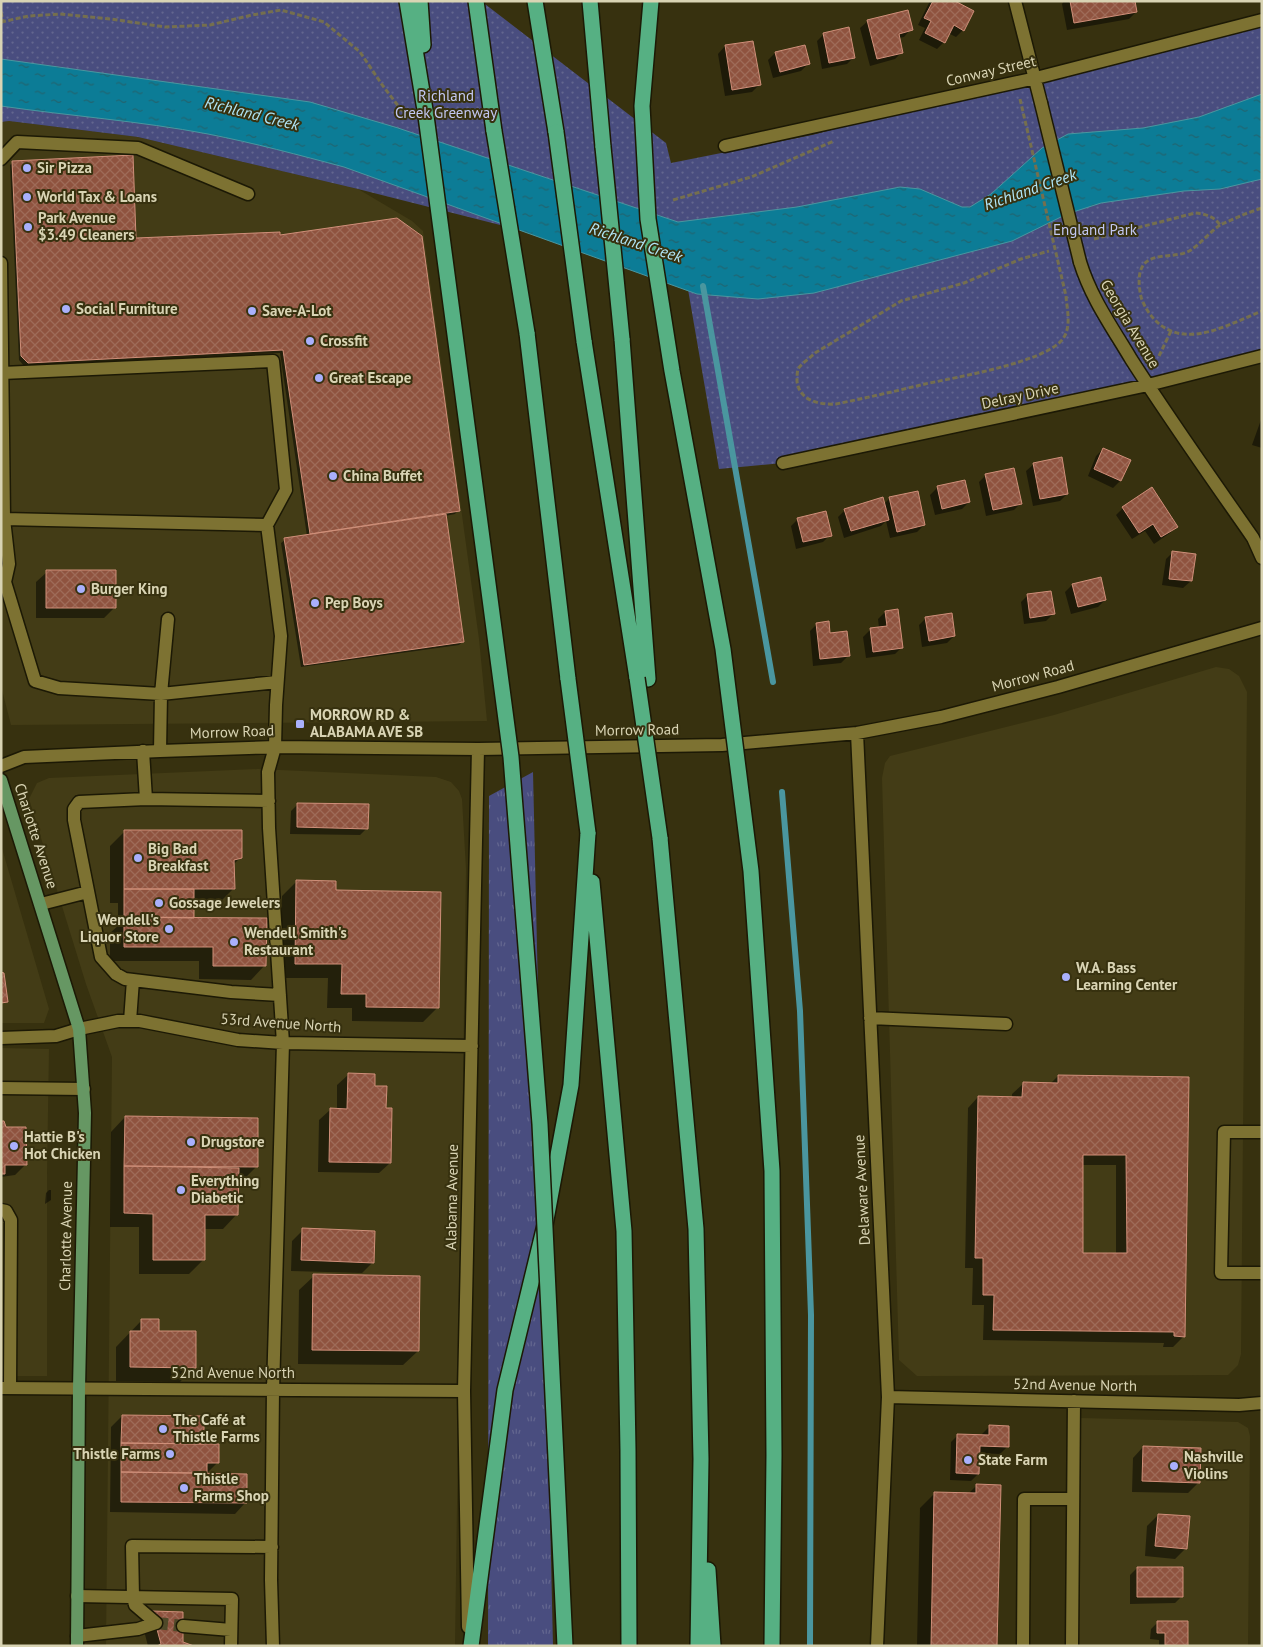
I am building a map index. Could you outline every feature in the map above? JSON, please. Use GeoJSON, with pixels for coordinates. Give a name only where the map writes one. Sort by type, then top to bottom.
{"type":"FeatureCollection","features":[{"type":"Feature","properties":{"kind":"highway"},"geometry":{"type":"LineString","coordinates":[[407,1],[426,116],[510,757],[540,1124],[564,1646]]}},
{"type":"Feature","properties":{"kind":"highway"},"geometry":{"type":"LineString","coordinates":[[420,1],[426,116]]}},
{"type":"Feature","properties":{"kind":"highway"},"geometry":{"type":"LineString","coordinates":[[476,1],[494,131],[527,333],[588,833],[624,1231],[629,1646]]}},
{"type":"Feature","properties":{"kind":"highway"},"geometry":{"type":"LineString","coordinates":[[535,1],[556,132],[584,341],[642,678]]}},
{"type":"Feature","properties":{"kind":"highway"},"geometry":{"type":"LineString","coordinates":[[590,1],[622,340],[642,678],[660,838],[696,1229],[701,1459],[698,1646]]}},
{"type":"Feature","properties":{"kind":"highway"},"geometry":{"type":"LineString","coordinates":[[652,1],[642,106],[648,219],[672,371],[723,649],[751,871],[772,1171],[774,1455],[772,1646]]}},
{"type":"Feature","properties":{"kind":"highway"},"geometry":{"type":"LineString","coordinates":[[470,1646],[505,1390],[545,1225],[571,1084],[588,833]]}},
{"type":"Feature","properties":{"kind":"highway"},"geometry":{"type":"LineString","coordinates":[[701,1459],[713,1646]]}},
{"type":"Feature","properties":{"kind":"main road","name":"Charlotte Avenue"},"geometry":{"type":"LineString","coordinates":[[1,780],[79,1029],[84,1089],[77,1641]]}},
{"type":"Feature","properties":{"kind":"street","name":"Georgia Avenue"},"geometry":{"type":"LineString","coordinates":[[1015,1],[1036,78],[1080,262],[1097,305],[1148,385],[1253,538],[1262,558]]}},
{"type":"Feature","properties":{"kind":"street","name":"Conway Street"},"geometry":{"type":"LineString","coordinates":[[725,146],[1036,78],[1262,20]]}},
{"type":"Feature","properties":{"kind":"street"},"geometry":{"type":"LineString","coordinates":[[1,159],[17,142],[138,148],[248,194]]}},
{"type":"Feature","properties":{"kind":"street"},"geometry":{"type":"LineString","coordinates":[[1,263],[3,519],[9,564],[3,583],[35,682],[60,688],[161,694],[278,682]]}},
{"type":"Feature","properties":{"kind":"street","name":"Delray Drive"},"geometry":{"type":"LineString","coordinates":[[783,463],[1148,385],[1262,356]]}},
{"type":"Feature","properties":{"kind":"street"},"geometry":{"type":"LineString","coordinates":[[2,373],[273,361],[286,490],[267,525],[281,636],[275,747],[268,772],[284,1043],[273,1390],[273,1646]]}},
{"type":"Feature","properties":{"kind":"street"},"geometry":{"type":"LineString","coordinates":[[3,519],[267,525]]}},
{"type":"Feature","properties":{"kind":"street"},"geometry":{"type":"LineString","coordinates":[[160,751],[161,694],[168,619]]}},
{"type":"Feature","properties":{"kind":"street","name":"Morrow Road"},"geometry":{"type":"LineString","coordinates":[[1,766],[24,757],[142,751],[275,747],[478,749],[722,745],[856,733],[941,717],[1058,687],[1262,628]]}},
{"type":"Feature","properties":{"kind":"street","name":"Delaware Avenue"},"geometry":{"type":"LineString","coordinates":[[856,733],[888,1397],[877,1646]]}},
{"type":"Feature","properties":{"kind":"street","name":"Alabama Avenue"},"geometry":{"type":"LineString","coordinates":[[470,1646],[464,1391],[478,749]]}},
{"type":"Feature","properties":{"kind":"street"},"geometry":{"type":"LineString","coordinates":[[142,751],[146,799]]}},
{"type":"Feature","properties":{"kind":"street"},"geometry":{"type":"LineString","coordinates":[[269,801],[146,799],[79,802],[74,809],[74,820],[101,957],[116,974],[125,979],[231,992],[280,995]]}},
{"type":"Feature","properties":{"kind":"street"},"geometry":{"type":"LineString","coordinates":[[41,904],[88,892]]}},
{"type":"Feature","properties":{"kind":"street"},"geometry":{"type":"LineString","coordinates":[[130,1021],[133,980]]}},
{"type":"Feature","properties":{"kind":"street"},"geometry":{"type":"LineString","coordinates":[[870,1018],[1006,1024]]}},
{"type":"Feature","properties":{"kind":"street","name":"53rd Avenue North"},"geometry":{"type":"LineString","coordinates":[[1,1038],[56,1036],[118,1021],[130,1021],[238,1040],[284,1043],[472,1046]]}},
{"type":"Feature","properties":{"kind":"street"},"geometry":{"type":"LineString","coordinates":[[1,1088],[84,1089]]}},
{"type":"Feature","properties":{"kind":"street"},"geometry":{"type":"LineString","coordinates":[[1262,1132],[1224,1132],[1222,1273],[1262,1273]]}},
{"type":"Feature","properties":{"kind":"street"},"geometry":{"type":"LineString","coordinates":[[1,1210],[6,1212],[10,1220],[6,1388]]}},
{"type":"Feature","properties":{"kind":"street","name":"52nd Avenue North"},"geometry":{"type":"LineString","coordinates":[[6,1388],[464,1391]]}},
{"type":"Feature","properties":{"kind":"street","name":"52nd Avenue North"},"geometry":{"type":"LineString","coordinates":[[888,1397],[1262,1403]]}},
{"type":"Feature","properties":{"kind":"street"},"geometry":{"type":"LineString","coordinates":[[1072,1646],[1074,1401]]}},
{"type":"Feature","properties":{"kind":"street"},"geometry":{"type":"LineString","coordinates":[[1023,1646],[1024,1500],[1073,1499]]}},
{"type":"Feature","properties":{"kind":"street"},"geometry":{"type":"LineString","coordinates":[[77,1641],[138,1629],[156,1623],[135,1605],[133,1597],[132,1546],[272,1547]]}},
{"type":"Feature","properties":{"kind":"street"},"geometry":{"type":"LineString","coordinates":[[77,1596],[232,1599],[231,1646]]}},
{"type":"Feature","properties":{"kind":"street"},"geometry":{"type":"LineString","coordinates":[[183,1626],[231,1630]]}},
{"type":"Feature","properties":{"kind":"path"},"geometry":{"type":"LineString","coordinates":[[1,12],[2,21],[29,16],[60,14],[165,26],[210,26],[281,10],[324,22],[360,52],[406,116]]}},
{"type":"Feature","properties":{"kind":"path"},"geometry":{"type":"LineString","coordinates":[[1010,101],[1020,98],[1066,296],[1068,316],[1066,333],[1061,340],[1054,346],[1014,363],[836,404],[818,403],[810,400],[800,392],[797,384],[798,369],[815,353],[901,301],[964,283],[1021,259],[1048,251]]}},
{"type":"Feature","properties":{"kind":"path"},"geometry":{"type":"LineString","coordinates":[[673,200],[751,177],[838,140]]}},
{"type":"Feature","properties":{"kind":"path"},"geometry":{"type":"LineString","coordinates":[[1262,208],[1220,225],[1190,251],[1153,258],[1145,263],[1139,278],[1139,287],[1146,309],[1160,325],[1182,335],[1212,331],[1262,312]]}},
{"type":"Feature","properties":{"kind":"path"},"geometry":{"type":"LineString","coordinates":[[1094,239],[1194,213],[1209,216],[1220,225]]}},
{"type":"Feature","properties":{"kind":"path"},"geometry":{"type":"LineString","coordinates":[[1159,356],[1171,331]]}},
{"type":"Feature","properties":{"kind":"shaded area"},"geometry":{"type":"Polygon","coordinates":[[[9,121],[138,137],[358,189],[412,221],[423,231],[479,639],[487,721],[11,725],[1,686],[1,122],[9,121]]]}},
{"type":"Feature","properties":{"kind":"shaded area","name":"W.A. Bass Learning Center"},"geometry":{"type":"Polygon","coordinates":[[[1216,667],[1229,669],[1239,676],[1247,692],[1241,1354],[1238,1365],[1228,1375],[917,1376],[899,1360],[882,778],[885,763],[890,756],[1054,715],[1216,667]]]}},
{"type":"Feature","properties":{"kind":"shaded area"},"geometry":{"type":"Polygon","coordinates":[[[258,769],[436,777],[451,782],[459,791],[462,799],[466,869],[455,1646],[106,1646],[112,1057],[86,984],[29,799],[37,783],[49,778],[258,769]]]}},
{"type":"Feature","properties":{"kind":"shaded area"},"geometry":{"type":"Polygon","coordinates":[[[1,845],[49,1009],[44,1023],[1,1023],[1,845]]]}},
{"type":"Feature","properties":{"kind":"shaded area"},"geometry":{"type":"Polygon","coordinates":[[[1,1048],[49,1049],[47,1376],[1,1376],[1,1048]]]}},
{"type":"Feature","properties":{"kind":"shaded area"},"geometry":{"type":"Polygon","coordinates":[[[1081,1418],[1238,1422],[1248,1428],[1250,1436],[1248,1646],[1079,1646],[1081,1418]]]}},
{"type":"Feature","properties":{"kind":"green space","name":"England Park"},"geometry":{"type":"Polygon","coordinates":[[[1,1],[481,1],[666,143],[671,163],[812,135],[1146,49],[1262,27],[1262,356],[783,463],[719,469],[685,272],[358,189],[138,137],[9,121],[1,122],[1,1]]]}},
{"type":"Feature","properties":{"kind":"green space"},"geometry":{"type":"Polygon","coordinates":[[[533,772],[553,1646],[488,1646],[489,796],[533,772]]]}},
{"type":"Feature","properties":{"kind":"water","name":"Richland Creek"},"geometry":{"type":"Polygon","coordinates":[[[1,59],[310,102],[398,128],[678,222],[797,207],[900,187],[920,189],[962,207],[970,207],[991,194],[1042,148],[1068,134],[1143,128],[1199,117],[1262,94],[1262,179],[1220,189],[1184,191],[1101,203],[1067,214],[1012,241],[814,293],[758,299],[697,294],[344,167],[208,134],[1,106],[1,59]]]}},
{"type":"Feature","properties":{"kind":"building"},"geometry":{"type":"Polygon","coordinates":[[[933,1],[955,1],[974,11],[964,31],[954,25],[945,43],[925,33],[931,21],[924,18],[933,1]]]}},
{"type":"Feature","properties":{"kind":"building"},"geometry":{"type":"Polygon","coordinates":[[[1070,1],[1135,1],[1137,12],[1074,23],[1070,1]]]}},
{"type":"Feature","properties":{"kind":"building"},"geometry":{"type":"Polygon","coordinates":[[[908,10],[913,30],[899,34],[903,53],[877,59],[867,20],[908,10]]]}},
{"type":"Feature","properties":{"kind":"building"},"geometry":{"type":"Polygon","coordinates":[[[849,27],[855,58],[829,63],[823,33],[849,27]]]}},
{"type":"Feature","properties":{"kind":"building"},"geometry":{"type":"Polygon","coordinates":[[[753,41],[761,85],[732,90],[725,45],[753,41]]]}},
{"type":"Feature","properties":{"kind":"building"},"geometry":{"type":"Polygon","coordinates":[[[805,45],[810,64],[780,72],[775,52],[805,45]]]}},
{"type":"Feature","properties":{"kind":"building"},"geometry":{"type":"Polygon","coordinates":[[[133,155],[136,238],[280,232],[280,235],[397,218],[422,236],[460,511],[310,534],[283,350],[28,363],[21,356],[12,161],[133,155]]]}},
{"type":"Feature","properties":{"kind":"building"},"geometry":{"type":"Polygon","coordinates":[[[1103,448],[1131,460],[1121,481],[1094,469],[1103,448]]]}},
{"type":"Feature","properties":{"kind":"building"},"geometry":{"type":"Polygon","coordinates":[[[1062,457],[1068,494],[1040,499],[1033,463],[1062,457]]]}},
{"type":"Feature","properties":{"kind":"building"},"geometry":{"type":"Polygon","coordinates":[[[1014,468],[1022,504],[993,510],[985,474],[1014,468]]]}},
{"type":"Feature","properties":{"kind":"building"},"geometry":{"type":"Polygon","coordinates":[[[965,480],[970,502],[942,509],[937,486],[965,480]]]}},
{"type":"Feature","properties":{"kind":"building"},"geometry":{"type":"Polygon","coordinates":[[[1152,487],[1178,527],[1161,537],[1153,524],[1139,533],[1122,507],[1152,487]]]}},
{"type":"Feature","properties":{"kind":"building"},"geometry":{"type":"Polygon","coordinates":[[[918,491],[925,525],[897,532],[889,497],[918,491]]]}},
{"type":"Feature","properties":{"kind":"building"},"geometry":{"type":"Polygon","coordinates":[[[883,497],[889,520],[851,531],[844,509],[883,497]]]}},
{"type":"Feature","properties":{"kind":"building"},"geometry":{"type":"Polygon","coordinates":[[[826,511],[832,536],[803,542],[797,518],[826,511]]]}},
{"type":"Feature","properties":{"kind":"building"},"geometry":{"type":"Polygon","coordinates":[[[446,514],[464,642],[304,665],[284,538],[446,514]]]}},
{"type":"Feature","properties":{"kind":"building"},"geometry":{"type":"Polygon","coordinates":[[[1172,551],[1196,554],[1192,581],[1169,579],[1172,551]]]}},
{"type":"Feature","properties":{"kind":"building","name":"Burger King"},"geometry":{"type":"Polygon","coordinates":[[[46,570],[116,570],[116,608],[46,608],[46,570]]]}},
{"type":"Feature","properties":{"kind":"building"},"geometry":{"type":"Polygon","coordinates":[[[1101,577],[1106,600],[1078,607],[1072,584],[1101,577]]]}},
{"type":"Feature","properties":{"kind":"building"},"geometry":{"type":"Polygon","coordinates":[[[1051,591],[1055,614],[1030,618],[1027,594],[1051,591]]]}},
{"type":"Feature","properties":{"kind":"building"},"geometry":{"type":"Polygon","coordinates":[[[898,609],[903,648],[873,652],[870,628],[887,626],[885,611],[898,609]]]}},
{"type":"Feature","properties":{"kind":"building"},"geometry":{"type":"Polygon","coordinates":[[[952,613],[955,636],[929,641],[925,617],[952,613]]]}},
{"type":"Feature","properties":{"kind":"building"},"geometry":{"type":"Polygon","coordinates":[[[829,621],[830,633],[847,631],[850,656],[820,659],[816,623],[829,621]]]}},
{"type":"Feature","properties":{"kind":"building"},"geometry":{"type":"Polygon","coordinates":[[[297,803],[369,804],[368,829],[297,827],[297,803]]]}},
{"type":"Feature","properties":{"kind":"building"},"geometry":{"type":"Polygon","coordinates":[[[124,830],[242,830],[242,858],[234,860],[235,889],[124,889],[124,830]]]}},
{"type":"Feature","properties":{"kind":"building"},"geometry":{"type":"Polygon","coordinates":[[[296,880],[336,881],[336,890],[441,892],[439,1008],[366,1007],[366,994],[341,994],[342,964],[295,964],[296,880]]]}},
{"type":"Feature","properties":{"kind":"building","name":"Gossage Jewelers"},"geometry":{"type":"Polygon","coordinates":[[[124,889],[194,889],[194,918],[124,917],[124,889]]]}},
{"type":"Feature","properties":{"kind":"building"},"geometry":{"type":"Polygon","coordinates":[[[124,917],[267,918],[266,966],[213,966],[213,947],[124,947],[124,917]]]}},
{"type":"Feature","properties":{"kind":"building"},"geometry":{"type":"Polygon","coordinates":[[[1,972],[4,973],[8,1002],[1,1003],[1,972]]]}},
{"type":"Feature","properties":{"kind":"building"},"geometry":{"type":"Polygon","coordinates":[[[348,1073],[375,1074],[375,1086],[387,1086],[386,1108],[392,1108],[391,1163],[329,1162],[330,1108],[347,1109],[348,1073]]]}},
{"type":"Feature","properties":{"kind":"building"},"geometry":{"type":"Polygon","coordinates":[[[1058,1075],[1189,1077],[1185,1337],[1174,1336],[1174,1332],[993,1330],[994,1295],[983,1295],[983,1258],[975,1258],[978,1096],[1022,1097],[1023,1082],[1058,1083],[1058,1075]],[[1083,1155],[1083,1253],[1127,1253],[1126,1155],[1083,1155]]]}},
{"type":"Feature","properties":{"kind":"building","name":"Drugstore"},"geometry":{"type":"Polygon","coordinates":[[[125,1116],[258,1118],[258,1167],[124,1166],[125,1116]]]}},
{"type":"Feature","properties":{"kind":"building","name":"Hattie B's Hot Chicken"},"geometry":{"type":"Polygon","coordinates":[[[1,1121],[4,1121],[6,1127],[26,1127],[27,1165],[5,1165],[5,1174],[1,1174],[1,1121]]]}},
{"type":"Feature","properties":{"kind":"building","name":"Everything Diabetic"},"geometry":{"type":"Polygon","coordinates":[[[124,1166],[239,1168],[238,1215],[205,1215],[205,1260],[153,1260],[153,1214],[124,1213],[124,1166]]]}},
{"type":"Feature","properties":{"kind":"building"},"geometry":{"type":"Polygon","coordinates":[[[302,1228],[375,1231],[374,1263],[301,1260],[302,1228]]]}},
{"type":"Feature","properties":{"kind":"building"},"geometry":{"type":"Polygon","coordinates":[[[313,1274],[420,1276],[419,1351],[312,1350],[313,1274]]]}},
{"type":"Feature","properties":{"kind":"building"},"geometry":{"type":"Polygon","coordinates":[[[141,1319],[159,1319],[159,1331],[196,1331],[196,1368],[130,1367],[130,1331],[141,1331],[141,1319]]]}},
{"type":"Feature","properties":{"kind":"building","name":"The Café at Thistle Farms"},"geometry":{"type":"Polygon","coordinates":[[[122,1415],[204,1416],[204,1444],[121,1443],[122,1415]]]}},
{"type":"Feature","properties":{"kind":"building","name":"State Farm"},"geometry":{"type":"Polygon","coordinates":[[[989,1425],[1009,1426],[1009,1447],[980,1446],[979,1474],[956,1473],[957,1434],[989,1435],[989,1425]]]}},
{"type":"Feature","properties":{"kind":"building","name":"Thistle Farms"},"geometry":{"type":"Polygon","coordinates":[[[121,1443],[219,1444],[219,1463],[207,1463],[207,1473],[121,1472],[121,1443]]]}},
{"type":"Feature","properties":{"kind":"building"},"geometry":{"type":"Polygon","coordinates":[[[1143,1446],[1201,1448],[1200,1483],[1142,1481],[1143,1446]]]}},
{"type":"Feature","properties":{"kind":"building","name":"Thistle Farms Shop"},"geometry":{"type":"Polygon","coordinates":[[[121,1472],[247,1474],[247,1503],[121,1502],[121,1472]]]}},
{"type":"Feature","properties":{"kind":"building"},"geometry":{"type":"Polygon","coordinates":[[[976,1484],[1001,1485],[997,1646],[931,1646],[934,1492],[976,1493],[976,1484]]]}},
{"type":"Feature","properties":{"kind":"building"},"geometry":{"type":"Polygon","coordinates":[[[1158,1514],[1190,1516],[1187,1549],[1155,1546],[1158,1514]]]}},
{"type":"Feature","properties":{"kind":"building"},"geometry":{"type":"Polygon","coordinates":[[[1137,1567],[1183,1567],[1183,1597],[1137,1597],[1137,1567]]]}},
{"type":"Feature","properties":{"kind":"building"},"geometry":{"type":"Polygon","coordinates":[[[152,1611],[183,1612],[183,1642],[194,1646],[157,1646],[161,1644],[152,1611]]]}},
{"type":"Feature","properties":{"kind":"building"},"geometry":{"type":"Polygon","coordinates":[[[1157,1621],[1188,1621],[1188,1646],[1165,1645],[1165,1633],[1157,1633],[1157,1621]]]}},
{"type":"Feature","properties":{"kind":"waterway"},"geometry":{"type":"LineString","coordinates":[[703,286],[773,682]]}},
{"type":"Feature","properties":{"kind":"waterway"},"geometry":{"type":"LineString","coordinates":[[782,792],[800,1011],[811,1315],[810,1646]]}},
{"type":"Feature","properties":{"kind":"tunnel"},"geometry":{"type":"LineString","coordinates":[[156,1623],[183,1626]]}},
{"type":"Feature","properties":{"kind":"place","name":"Sir Pizza"},"geometry":{"type":"Point","coordinates":[27,168]}},
{"type":"Feature","properties":{"kind":"place","name":"World Tax & Loans"},"geometry":{"type":"Point","coordinates":[27,197]}},
{"type":"Feature","properties":{"kind":"place","name":"Park Avenue $3.49 Cleaners"},"geometry":{"type":"Point","coordinates":[28,227]}},
{"type":"Feature","properties":{"kind":"place","name":"Social Furniture"},"geometry":{"type":"Point","coordinates":[66,309]}},
{"type":"Feature","properties":{"kind":"place","name":"Save-A-Lot"},"geometry":{"type":"Point","coordinates":[252,311]}},
{"type":"Feature","properties":{"kind":"place","name":"Crossfit"},"geometry":{"type":"Point","coordinates":[310,341]}},
{"type":"Feature","properties":{"kind":"place","name":"Great Escape"},"geometry":{"type":"Point","coordinates":[319,378]}},
{"type":"Feature","properties":{"kind":"place","name":"China Buffet"},"geometry":{"type":"Point","coordinates":[333,476]}},
{"type":"Feature","properties":{"kind":"place","name":"Burger King"},"geometry":{"type":"Point","coordinates":[81,589]}},
{"type":"Feature","properties":{"kind":"place","name":"Pep Boys"},"geometry":{"type":"Point","coordinates":[315,603]}},
{"type":"Feature","properties":{"kind":"place","name":"MORROW RD & ALABAMA AVE SB"},"geometry":{"type":"Point","coordinates":[300,724]}},
{"type":"Feature","properties":{"kind":"place","name":"Big Bad Breakfast"},"geometry":{"type":"Point","coordinates":[138,858]}},
{"type":"Feature","properties":{"kind":"place","name":"Gossage Jewelers"},"geometry":{"type":"Point","coordinates":[159,903]}},
{"type":"Feature","properties":{"kind":"place","name":"Wendell's Liquor Store"},"geometry":{"type":"Point","coordinates":[169,929]}},
{"type":"Feature","properties":{"kind":"place","name":"Wendell Smith's Restaurant"},"geometry":{"type":"Point","coordinates":[234,942]}},
{"type":"Feature","properties":{"kind":"place","name":"W.A. Bass Learning Center"},"geometry":{"type":"Point","coordinates":[1066,977]}},
{"type":"Feature","properties":{"kind":"place","name":"Drugstore"},"geometry":{"type":"Point","coordinates":[191,1142]}},
{"type":"Feature","properties":{"kind":"place","name":"Hattie B's Hot Chicken"},"geometry":{"type":"Point","coordinates":[14,1146]}},
{"type":"Feature","properties":{"kind":"place","name":"Everything Diabetic"},"geometry":{"type":"Point","coordinates":[181,1190]}},
{"type":"Feature","properties":{"kind":"place","name":"The Café at Thistle Farms"},"geometry":{"type":"Point","coordinates":[163,1429]}},
{"type":"Feature","properties":{"kind":"place","name":"Thistle Farms"},"geometry":{"type":"Point","coordinates":[170,1454]}},
{"type":"Feature","properties":{"kind":"place","name":"State Farm"},"geometry":{"type":"Point","coordinates":[968,1460]}},
{"type":"Feature","properties":{"kind":"place","name":"Nashville Violins"},"geometry":{"type":"Point","coordinates":[1174,1466]}},
{"type":"Feature","properties":{"kind":"place","name":"Thistle Farms Shop"},"geometry":{"type":"Point","coordinates":[184,1488]}},
{"type":"Feature","properties":{"kind":"park label","name":"Richland Creek Greenway"},"geometry":{"type":"Point","coordinates":[446,104]}}]}
